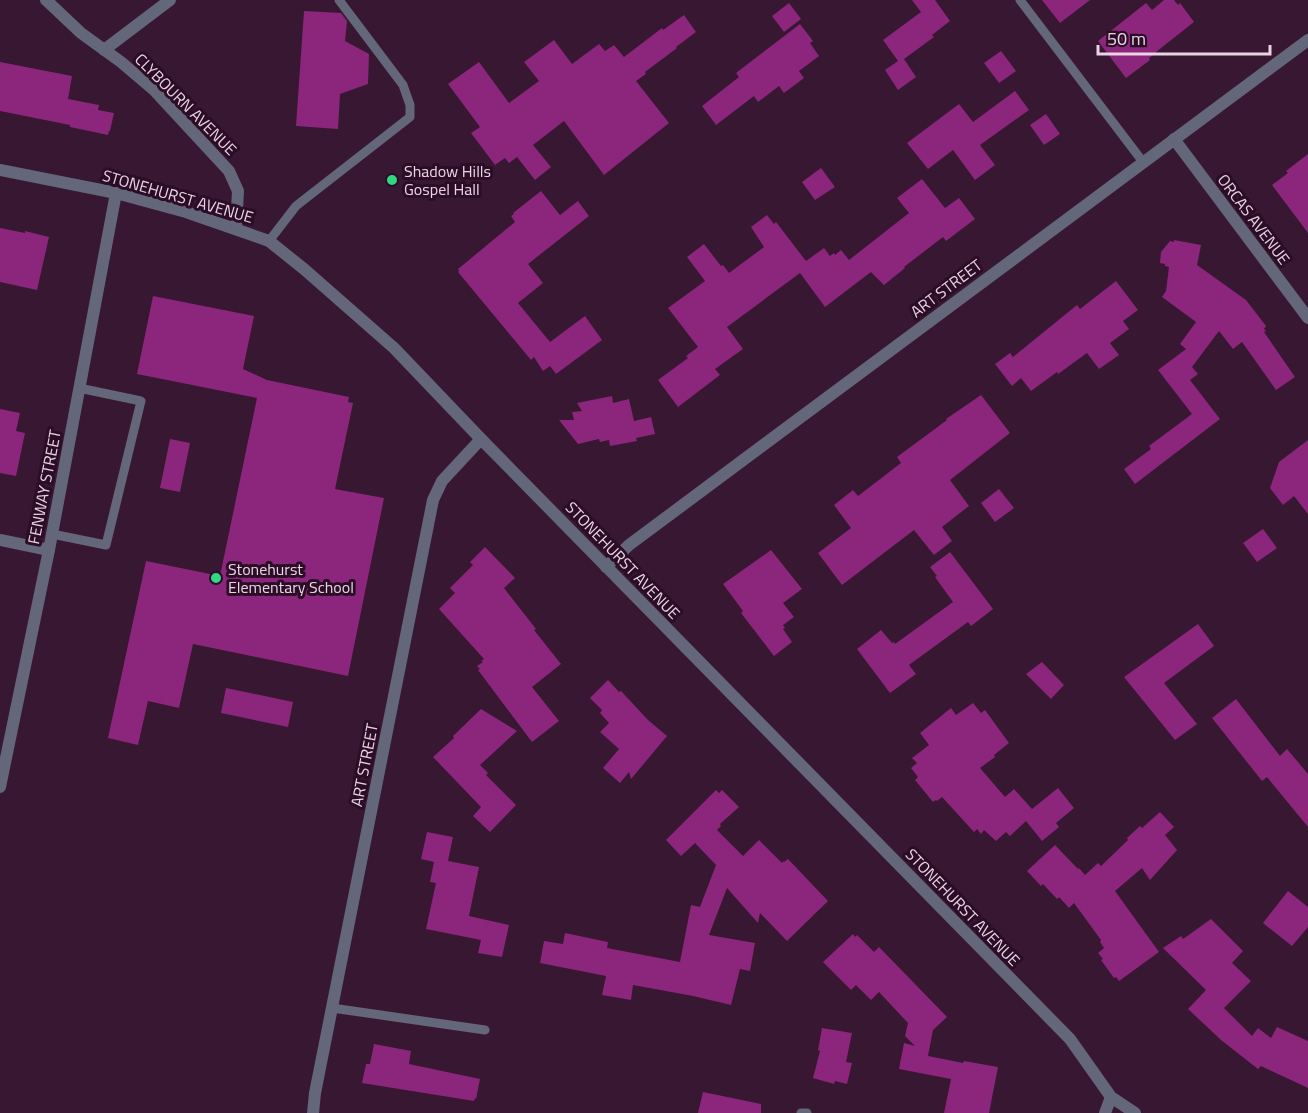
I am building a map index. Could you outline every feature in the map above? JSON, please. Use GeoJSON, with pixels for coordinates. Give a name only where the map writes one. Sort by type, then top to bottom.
{"type":"FeatureCollection","features":[{"type":"Feature","properties":{"kind":"street","name":"CLYBOURN AVENUE"},"geometry":{"type":"LineString","coordinates":[[46,0],[81,33],[154,90],[229,171],[238,191],[236,229]]}},
{"type":"Feature","properties":{"kind":"street"},"geometry":{"type":"LineString","coordinates":[[104,50],[170,0]]}},
{"type":"Feature","properties":{"kind":"street","name":"ART STREET"},"geometry":{"type":"LineString","coordinates":[[606,567],[628,545],[1308,40]]}},
{"type":"Feature","properties":{"kind":"street","name":"ORCAS AVENUE"},"geometry":{"type":"LineString","coordinates":[[1174,139],[1308,318]]}},
{"type":"Feature","properties":{"kind":"street","name":"STONEHURST AVENUE"},"geometry":{"type":"LineString","coordinates":[[0,170],[116,193],[186,212],[269,241],[304,269],[394,348],[1071,1040],[1111,1097],[1135,1113]]}},
{"type":"Feature","properties":{"kind":"street","name":"FENWAY STREET"},"geometry":{"type":"LineString","coordinates":[[0,787],[49,550],[116,193]]}},
{"type":"Feature","properties":{"kind":"street","name":"ART STREET"},"geometry":{"type":"LineString","coordinates":[[313,1113],[315,1093],[433,500],[442,482],[481,439]]}},
{"type":"Feature","properties":{"kind":"street"},"geometry":{"type":"LineString","coordinates":[[0,540],[49,550]]}},
{"type":"Feature","properties":{"kind":"street"},"geometry":{"type":"LineString","coordinates":[[1105,1113],[1111,1097]]}},
{"type":"Feature","properties":{"kind":"lane"},"geometry":{"type":"LineString","coordinates":[[269,241],[296,207],[410,117],[410,105],[403,85],[339,0]]}},
{"type":"Feature","properties":{"kind":"lane"},"geometry":{"type":"LineString","coordinates":[[1020,0],[1143,162]]}},
{"type":"Feature","properties":{"kind":"lane"},"geometry":{"type":"LineString","coordinates":[[52,534],[106,545],[141,401],[79,388]]}},
{"type":"Feature","properties":{"kind":"lane"},"geometry":{"type":"LineString","coordinates":[[332,1008],[484,1030]]}},
{"type":"Feature","properties":{"kind":"lane"},"geometry":{"type":"LineString","coordinates":[[801,1113],[807,1113]]}},
{"type":"Feature","properties":{"kind":"building"},"geometry":{"type":"Polygon","coordinates":[[[912,0],[935,0],[950,21],[932,35],[934,37],[904,59],[916,77],[898,90],[885,70],[898,61],[883,40],[921,12],[912,0]]]}},
{"type":"Feature","properties":{"kind":"building"},"geometry":{"type":"Polygon","coordinates":[[[1042,0],[1090,0],[1060,23],[1042,0]]]}},
{"type":"Feature","properties":{"kind":"building"},"geometry":{"type":"Polygon","coordinates":[[[1164,0],[1174,0],[1178,5],[1180,3],[1194,22],[1126,78],[1098,41],[1146,3],[1152,10],[1164,0]]]}},
{"type":"Feature","properties":{"kind":"building"},"geometry":{"type":"Polygon","coordinates":[[[789,3],[801,19],[784,32],[772,16],[789,3]]]}},
{"type":"Feature","properties":{"kind":"building"},"geometry":{"type":"Polygon","coordinates":[[[304,11],[341,13],[347,21],[345,41],[369,54],[368,84],[340,94],[338,129],[296,126],[304,11]]]}},
{"type":"Feature","properties":{"kind":"building"},"geometry":{"type":"Polygon","coordinates":[[[684,15],[696,32],[636,81],[669,123],[604,175],[564,121],[533,145],[551,167],[535,180],[517,157],[509,163],[505,158],[495,165],[471,133],[480,127],[448,84],[479,62],[509,103],[539,81],[524,62],[554,40],[572,64],[599,44],[605,51],[614,45],[624,57],[662,28],[663,30],[684,15]]]}},
{"type":"Feature","properties":{"kind":"building"},"geometry":{"type":"Polygon","coordinates":[[[800,24],[813,41],[810,43],[819,56],[799,71],[804,78],[784,93],[779,86],[758,102],[754,96],[716,125],[702,106],[739,77],[736,73],[800,24]]]}},
{"type":"Feature","properties":{"kind":"building"},"geometry":{"type":"Polygon","coordinates":[[[1001,51],[1016,71],[999,83],[984,63],[1001,51]]]}},
{"type":"Feature","properties":{"kind":"building"},"geometry":{"type":"Polygon","coordinates":[[[0,62],[72,76],[68,99],[99,105],[98,110],[114,113],[108,135],[0,111],[0,62]]]}},
{"type":"Feature","properties":{"kind":"building"},"geometry":{"type":"Polygon","coordinates":[[[1015,91],[1029,110],[980,145],[995,165],[975,180],[953,150],[928,169],[907,143],[959,104],[973,122],[1015,91]]]}},
{"type":"Feature","properties":{"kind":"building"},"geometry":{"type":"Polygon","coordinates":[[[1046,114],[1060,134],[1044,145],[1030,125],[1046,114]]]}},
{"type":"Feature","properties":{"kind":"building"},"geometry":{"type":"Polygon","coordinates":[[[1308,154],[1308,233],[1272,185],[1308,154]]]}},
{"type":"Feature","properties":{"kind":"building"},"geometry":{"type":"Polygon","coordinates":[[[821,168],[835,187],[815,200],[802,182],[821,168]]]}},
{"type":"Feature","properties":{"kind":"building"},"geometry":{"type":"Polygon","coordinates":[[[922,179],[945,208],[959,198],[975,219],[946,241],[943,237],[884,285],[871,272],[825,307],[800,273],[727,327],[743,349],[715,369],[720,375],[678,407],[658,380],[688,358],[686,356],[698,347],[668,308],[705,281],[687,257],[704,244],[729,273],[764,247],[751,227],[767,215],[774,224],[776,222],[806,261],[824,248],[830,256],[841,250],[849,260],[909,213],[897,198],[922,179]]]}},
{"type":"Feature","properties":{"kind":"building"},"geometry":{"type":"Polygon","coordinates":[[[541,191],[560,215],[578,201],[589,216],[528,264],[543,283],[518,303],[550,342],[585,316],[602,340],[556,374],[550,366],[543,371],[534,357],[531,360],[458,272],[458,269],[515,222],[511,216],[513,213],[541,191]]]}},
{"type":"Feature","properties":{"kind":"building"},"geometry":{"type":"Polygon","coordinates":[[[0,228],[49,237],[37,290],[0,282],[0,228]]]}},
{"type":"Feature","properties":{"kind":"building"},"geometry":{"type":"Polygon","coordinates":[[[1174,240],[1201,245],[1197,265],[1246,300],[1266,326],[1264,332],[1295,377],[1276,390],[1242,342],[1233,349],[1219,331],[1192,367],[1198,374],[1190,380],[1220,419],[1135,484],[1124,469],[1151,449],[1149,446],[1192,414],[1158,370],[1186,349],[1180,344],[1196,322],[1162,297],[1166,291],[1169,267],[1160,263],[1161,252],[1170,241],[1174,242],[1174,240]]]}},
{"type":"Feature","properties":{"kind":"building"},"geometry":{"type":"Polygon","coordinates":[[[1116,281],[1138,310],[1123,321],[1129,329],[1110,343],[1119,355],[1099,369],[1087,353],[1031,391],[1021,378],[1012,386],[995,364],[1010,353],[1013,357],[1077,305],[1080,309],[1116,281]]]}},
{"type":"Feature","properties":{"kind":"building"},"geometry":{"type":"Polygon","coordinates":[[[153,296],[254,316],[243,369],[267,380],[349,397],[348,402],[353,403],[335,489],[384,498],[348,676],[193,644],[179,708],[148,701],[138,745],[108,738],[146,561],[220,576],[257,398],[137,374],[153,296]]]}},
{"type":"Feature","properties":{"kind":"building"},"geometry":{"type":"Polygon","coordinates":[[[981,395],[1010,433],[950,480],[969,506],[942,527],[952,541],[934,555],[914,530],[842,585],[818,553],[851,528],[834,505],[853,490],[858,496],[901,463],[897,457],[981,395]]]}},
{"type":"Feature","properties":{"kind":"building"},"geometry":{"type":"Polygon","coordinates":[[[612,396],[613,403],[629,399],[634,421],[651,417],[655,434],[636,438],[637,441],[610,446],[609,440],[600,442],[599,439],[578,444],[559,420],[574,420],[572,412],[582,411],[577,403],[612,396]]]}},
{"type":"Feature","properties":{"kind":"building"},"geometry":{"type":"Polygon","coordinates":[[[0,409],[20,413],[16,431],[25,433],[16,476],[0,473],[0,409]]]}},
{"type":"Feature","properties":{"kind":"building"},"geometry":{"type":"Polygon","coordinates":[[[170,439],[190,443],[180,492],[160,488],[170,439]]]}},
{"type":"Feature","properties":{"kind":"building"},"geometry":{"type":"Polygon","coordinates":[[[1308,440],[1308,514],[1294,496],[1283,505],[1270,488],[1279,462],[1308,440]]]}},
{"type":"Feature","properties":{"kind":"building"},"geometry":{"type":"Polygon","coordinates":[[[999,489],[1014,508],[995,522],[981,503],[999,489]]]}},
{"type":"Feature","properties":{"kind":"building"},"geometry":{"type":"Polygon","coordinates":[[[1263,529],[1277,548],[1257,562],[1243,543],[1263,529]]]}},
{"type":"Feature","properties":{"kind":"building"},"geometry":{"type":"Polygon","coordinates":[[[485,547],[515,578],[504,588],[561,664],[532,687],[559,721],[532,742],[478,670],[480,669],[477,666],[484,659],[439,609],[455,593],[450,588],[473,565],[470,562],[485,547]]]}},
{"type":"Feature","properties":{"kind":"building"},"geometry":{"type":"Polygon","coordinates":[[[771,550],[802,589],[783,603],[794,617],[783,625],[785,628],[783,629],[792,642],[774,656],[741,613],[743,611],[723,584],[771,550]]]}},
{"type":"Feature","properties":{"kind":"building"},"geometry":{"type":"Polygon","coordinates":[[[950,552],[993,609],[971,626],[968,622],[909,665],[916,674],[890,693],[857,649],[881,630],[895,644],[953,602],[930,567],[950,552]]]}},
{"type":"Feature","properties":{"kind":"building"},"geometry":{"type":"Polygon","coordinates":[[[1198,624],[1214,646],[1164,683],[1197,724],[1175,740],[1124,677],[1198,624]]]}},
{"type":"Feature","properties":{"kind":"building"},"geometry":{"type":"Polygon","coordinates":[[[1042,662],[1064,685],[1051,699],[1026,674],[1042,662]]]}},
{"type":"Feature","properties":{"kind":"building"},"geometry":{"type":"Polygon","coordinates":[[[608,680],[667,736],[631,779],[629,772],[620,783],[603,768],[619,749],[600,732],[609,723],[600,713],[602,710],[590,698],[608,680]]]}},
{"type":"Feature","properties":{"kind":"building"},"geometry":{"type":"Polygon","coordinates":[[[226,688],[293,702],[288,727],[221,713],[226,688]]]}},
{"type":"Feature","properties":{"kind":"building"},"geometry":{"type":"Polygon","coordinates":[[[1236,699],[1280,756],[1287,749],[1308,774],[1308,827],[1267,777],[1262,781],[1212,718],[1236,699]]]}},
{"type":"Feature","properties":{"kind":"building"},"geometry":{"type":"Polygon","coordinates":[[[973,703],[981,713],[985,710],[1009,743],[980,768],[1005,797],[1014,789],[1032,809],[1058,788],[1074,808],[1056,823],[1059,827],[1042,841],[1026,821],[1010,836],[1006,832],[996,841],[984,830],[981,834],[977,829],[974,832],[942,797],[933,802],[915,780],[918,777],[911,768],[917,763],[912,758],[929,745],[920,733],[951,708],[956,715],[973,703]]]}},
{"type":"Feature","properties":{"kind":"building"},"geometry":{"type":"Polygon","coordinates":[[[481,709],[517,731],[480,765],[488,773],[486,775],[516,805],[490,832],[473,816],[481,807],[433,757],[481,709]]]}},
{"type":"Feature","properties":{"kind":"building"},"geometry":{"type":"Polygon","coordinates":[[[716,790],[719,793],[722,790],[739,807],[720,824],[717,830],[743,856],[759,840],[782,863],[788,859],[828,901],[787,941],[760,913],[758,923],[727,888],[709,935],[755,943],[750,971],[740,969],[731,1005],[633,985],[631,1000],[602,995],[606,976],[540,963],[544,941],[563,944],[565,933],[608,942],[607,948],[680,962],[691,905],[700,907],[716,865],[695,843],[681,856],[666,840],[716,790]]]}},
{"type":"Feature","properties":{"kind":"building"},"geometry":{"type":"Polygon","coordinates":[[[1160,812],[1174,827],[1165,835],[1177,850],[1150,880],[1142,868],[1115,891],[1159,952],[1119,981],[1116,977],[1114,978],[1101,960],[1103,959],[1098,953],[1104,948],[1101,940],[1074,903],[1069,908],[1043,884],[1041,886],[1027,871],[1055,845],[1085,875],[1098,863],[1101,866],[1140,826],[1142,828],[1160,812]]]}},
{"type":"Feature","properties":{"kind":"building"},"geometry":{"type":"Polygon","coordinates":[[[427,832],[453,837],[448,861],[479,867],[469,916],[509,925],[502,957],[478,953],[481,940],[426,929],[436,883],[430,882],[434,862],[421,859],[427,832]]]}},
{"type":"Feature","properties":{"kind":"building"},"geometry":{"type":"Polygon","coordinates":[[[1288,891],[1308,907],[1308,927],[1292,946],[1263,923],[1288,891]]]}},
{"type":"Feature","properties":{"kind":"building"},"geometry":{"type":"Polygon","coordinates":[[[1211,919],[1243,951],[1232,963],[1251,981],[1224,1008],[1252,1036],[1258,1028],[1271,1038],[1277,1027],[1308,1041],[1308,1088],[1261,1066],[1258,1069],[1221,1040],[1188,1009],[1206,990],[1163,948],[1181,936],[1183,939],[1211,919]]]}},
{"type":"Feature","properties":{"kind":"building"},"geometry":{"type":"Polygon","coordinates":[[[853,934],[855,937],[857,935],[874,952],[879,947],[947,1017],[933,1030],[928,1056],[998,1067],[989,1113],[944,1113],[951,1079],[899,1069],[904,1043],[915,1046],[905,1036],[908,1023],[879,992],[871,1000],[856,985],[851,990],[823,962],[853,934]]]}},
{"type":"Feature","properties":{"kind":"building"},"geometry":{"type":"Polygon","coordinates":[[[822,1028],[852,1033],[846,1062],[852,1063],[847,1084],[835,1081],[834,1084],[813,1078],[820,1051],[818,1050],[822,1028]]]}},
{"type":"Feature","properties":{"kind":"building"},"geometry":{"type":"Polygon","coordinates":[[[374,1044],[411,1051],[409,1064],[480,1079],[476,1099],[474,1101],[362,1083],[366,1064],[370,1064],[374,1044]]]}},
{"type":"Feature","properties":{"kind":"building"},"geometry":{"type":"Polygon","coordinates":[[[703,1092],[761,1104],[761,1113],[698,1113],[703,1092]]]}},
{"type":"Feature","properties":{"kind":"place","name":"Shadow Hills Gospel Hall"},"geometry":{"type":"Point","coordinates":[392,180]}},
{"type":"Feature","properties":{"kind":"place","name":"Stonehurst Elementary School"},"geometry":{"type":"Point","coordinates":[216,578]}}]}
